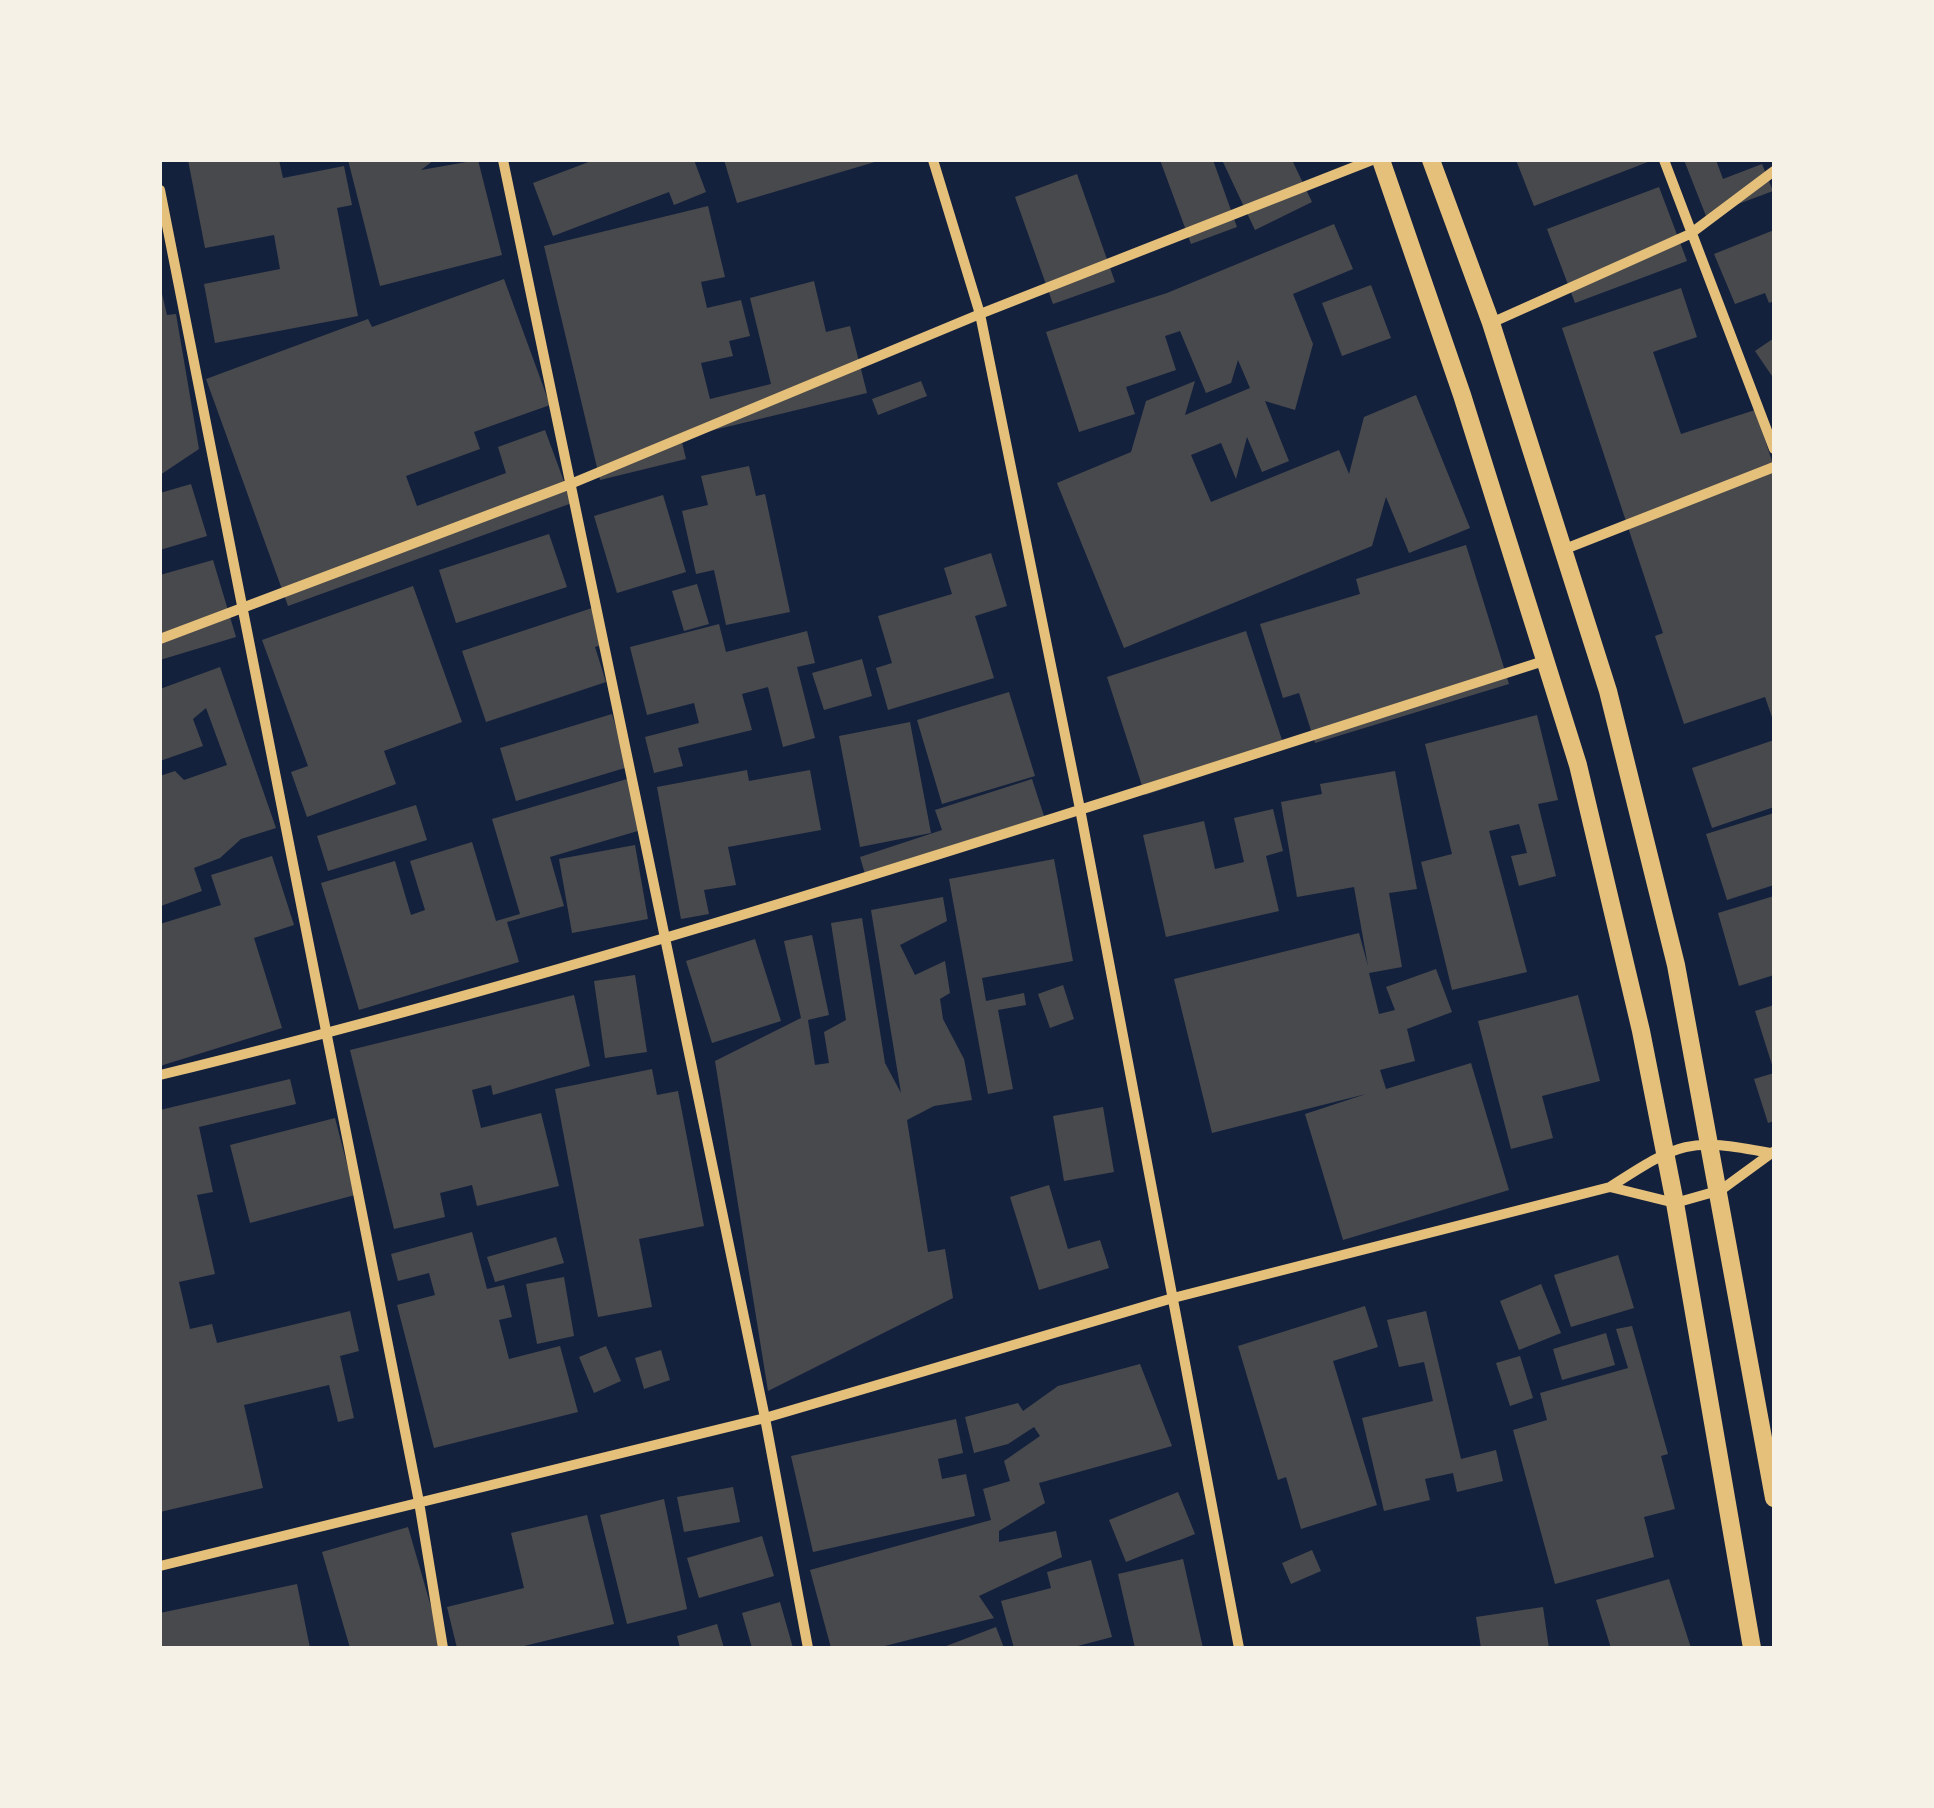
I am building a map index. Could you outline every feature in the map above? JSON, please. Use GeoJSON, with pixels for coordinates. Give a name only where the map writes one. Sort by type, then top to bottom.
{"type":"FeatureCollection","features":[{"type":"Feature","properties":{"kind":"street"},"geometry":{"type":"LineString","coordinates":[[503,160],[765,1418],[808,1648]]}},
{"type":"Feature","properties":{"kind":"street"},"geometry":{"type":"LineString","coordinates":[[934,160],[980,314],[1080,809],[1239,1648]]}},
{"type":"Feature","properties":{"kind":"street"},"geometry":{"type":"LineString","coordinates":[[160,639],[568,485],[980,314],[1372,160]]}},
{"type":"Feature","properties":{"kind":"street"},"geometry":{"type":"LineString","coordinates":[[1380,160],[1411,238],[1547,660],[1612,906],[1676,1202],[1752,1648]]}},
{"type":"Feature","properties":{"kind":"street"},"geometry":{"type":"LineString","coordinates":[[1432,160],[1492,323],[1608,691],[1671,946],[1720,1190],[1774,1498]]}},
{"type":"Feature","properties":{"kind":"street"},"geometry":{"type":"LineString","coordinates":[[1664,160],[1774,450]]}},
{"type":"Feature","properties":{"kind":"street"},"geometry":{"type":"LineString","coordinates":[[1492,323],[1690,234],[1774,171]]}},
{"type":"Feature","properties":{"kind":"street"},"geometry":{"type":"LineString","coordinates":[[160,190],[419,1502],[443,1648]]}},
{"type":"Feature","properties":{"kind":"street"},"geometry":{"type":"LineString","coordinates":[[1565,550],[1774,467]]}},
{"type":"Feature","properties":{"kind":"street"},"geometry":{"type":"LineString","coordinates":[[160,1076],[326,1035],[664,940],[1547,660]]}},
{"type":"Feature","properties":{"kind":"street"},"geometry":{"type":"LineString","coordinates":[[160,1566],[765,1418],[1173,1298],[1610,1187],[1664,1152],[1710,1141],[1772,1153]]}},
{"type":"Feature","properties":{"kind":"street"},"geometry":{"type":"LineString","coordinates":[[1610,1187],[1676,1202],[1720,1190],[1772,1153]]}},
{"type":"Feature","properties":{"kind":"building"},"geometry":{"type":"Polygon","coordinates":[[[188,160],[279,160],[283,178],[344,166],[352,205],[337,208],[358,316],[215,343],[204,284],[280,269],[274,235],[205,248],[188,160]]]}},
{"type":"Feature","properties":{"kind":"building"},"geometry":{"type":"Polygon","coordinates":[[[348,160],[434,160],[421,170],[478,160],[502,255],[380,286],[348,160]]]}},
{"type":"Feature","properties":{"kind":"building"},"geometry":{"type":"Polygon","coordinates":[[[594,160],[694,160],[706,192],[674,205],[669,192],[553,236],[533,183],[594,160]]]}},
{"type":"Feature","properties":{"kind":"building"},"geometry":{"type":"Polygon","coordinates":[[[724,160],[878,160],[878,161],[737,203],[724,160]]]}},
{"type":"Feature","properties":{"kind":"building"},"geometry":{"type":"Polygon","coordinates":[[[1160,160],[1213,160],[1237,227],[1191,244],[1160,160]]]}},
{"type":"Feature","properties":{"kind":"building"},"geometry":{"type":"Polygon","coordinates":[[[1222,160],[1292,160],[1312,202],[1255,230],[1222,160]]]}},
{"type":"Feature","properties":{"kind":"building"},"geometry":{"type":"Polygon","coordinates":[[[1516,160],[1653,160],[1534,206],[1516,160]]]}},
{"type":"Feature","properties":{"kind":"building"},"geometry":{"type":"Polygon","coordinates":[[[1684,160],[1716,160],[1723,179],[1762,164],[1773,191],[1706,216],[1684,160]]]}},
{"type":"Feature","properties":{"kind":"building"},"geometry":{"type":"Polygon","coordinates":[[[1077,174],[1115,282],[1053,304],[1015,197],[1077,174]]]}},
{"type":"Feature","properties":{"kind":"building"},"geometry":{"type":"Polygon","coordinates":[[[1659,187],[1687,261],[1575,303],[1547,229],[1659,187]]]}},
{"type":"Feature","properties":{"kind":"building"},"geometry":{"type":"Polygon","coordinates":[[[708,206],[725,277],[701,282],[707,308],[741,300],[750,336],[729,341],[733,356],[701,363],[710,399],[771,384],[750,298],[814,281],[826,332],[850,326],[867,393],[681,438],[686,459],[600,480],[544,246],[708,206]]]}},
{"type":"Feature","properties":{"kind":"building"},"geometry":{"type":"Polygon","coordinates":[[[1334,224],[1353,269],[1293,294],[1313,344],[1295,410],[1265,401],[1289,461],[1262,472],[1247,437],[1236,479],[1221,443],[1191,455],[1211,502],[1339,450],[1349,474],[1364,417],[1416,395],[1470,528],[1409,553],[1386,497],[1372,546],[1124,648],[1057,483],[1131,452],[1146,401],[1195,381],[1185,415],[1250,388],[1238,360],[1231,383],[1206,393],[1180,331],[1165,336],[1176,370],[1126,387],[1135,414],[1079,432],[1046,332],[1167,293],[1334,224]]]}},
{"type":"Feature","properties":{"kind":"building"},"geometry":{"type":"Polygon","coordinates":[[[1774,230],[1774,301],[1769,303],[1765,293],[1735,304],[1714,254],[1774,230]]]}},
{"type":"Feature","properties":{"kind":"building"},"geometry":{"type":"Polygon","coordinates":[[[504,279],[550,405],[474,432],[480,449],[406,476],[417,506],[506,473],[498,447],[545,430],[572,503],[288,606],[206,379],[368,319],[372,327],[504,279]]]}},
{"type":"Feature","properties":{"kind":"building"},"geometry":{"type":"Polygon","coordinates":[[[160,285],[167,315],[176,314],[199,449],[160,475],[160,285]]]}},
{"type":"Feature","properties":{"kind":"building"},"geometry":{"type":"Polygon","coordinates":[[[1371,285],[1391,338],[1342,356],[1322,303],[1371,285]]]}},
{"type":"Feature","properties":{"kind":"building"},"geometry":{"type":"Polygon","coordinates":[[[1681,288],[1697,337],[1653,352],[1681,434],[1755,410],[1774,467],[1774,723],[1765,697],[1684,724],[1655,636],[1663,633],[1562,328],[1681,288]]]}},
{"type":"Feature","properties":{"kind":"building"},"geometry":{"type":"Polygon","coordinates":[[[1774,338],[1774,379],[1755,351],[1774,338]]]}},
{"type":"Feature","properties":{"kind":"building"},"geometry":{"type":"Polygon","coordinates":[[[921,381],[927,396],[878,415],[872,399],[921,381]]]}},
{"type":"Feature","properties":{"kind":"building"},"geometry":{"type":"Polygon","coordinates":[[[749,466],[756,496],[765,494],[790,612],[726,625],[714,570],[696,574],[682,511],[708,505],[701,476],[749,466]]]}},
{"type":"Feature","properties":{"kind":"building"},"geometry":{"type":"Polygon","coordinates":[[[191,484],[207,536],[160,550],[160,493],[191,484]]]}},
{"type":"Feature","properties":{"kind":"building"},"geometry":{"type":"Polygon","coordinates":[[[663,495],[686,572],[617,593],[594,516],[663,495]]]}},
{"type":"Feature","properties":{"kind":"building"},"geometry":{"type":"Polygon","coordinates":[[[549,534],[567,587],[456,623],[439,570],[549,534]]]}},
{"type":"Feature","properties":{"kind":"building"},"geometry":{"type":"Polygon","coordinates":[[[1466,545],[1509,684],[1315,743],[1299,693],[1283,698],[1260,624],[1360,594],[1356,579],[1466,545]]]}},
{"type":"Feature","properties":{"kind":"building"},"geometry":{"type":"Polygon","coordinates":[[[991,553],[1007,606],[975,616],[994,678],[888,710],[876,668],[892,663],[878,616],[952,594],[944,568],[991,553]]]}},
{"type":"Feature","properties":{"kind":"building"},"geometry":{"type":"Polygon","coordinates":[[[213,560],[236,637],[160,660],[160,575],[213,560]]]}},
{"type":"Feature","properties":{"kind":"building"},"geometry":{"type":"Polygon","coordinates":[[[697,584],[709,624],[684,631],[672,591],[697,584]]]}},
{"type":"Feature","properties":{"kind":"building"},"geometry":{"type":"Polygon","coordinates":[[[413,586],[462,722],[384,751],[396,784],[307,817],[291,772],[308,766],[262,640],[413,586]]]}},
{"type":"Feature","properties":{"kind":"building"},"geometry":{"type":"Polygon","coordinates":[[[592,608],[604,644],[595,647],[606,682],[486,722],[462,651],[592,608]]]}},
{"type":"Feature","properties":{"kind":"building"},"geometry":{"type":"Polygon","coordinates":[[[719,624],[726,652],[807,631],[815,663],[797,667],[815,738],[783,747],[768,687],[742,694],[752,730],[678,748],[683,766],[654,773],[645,737],[699,723],[694,703],[647,715],[630,647],[719,624]]]}},
{"type":"Feature","properties":{"kind":"building"},"geometry":{"type":"Polygon","coordinates":[[[1246,631],[1285,749],[1145,795],[1107,677],[1246,631]]]}},
{"type":"Feature","properties":{"kind":"building"},"geometry":{"type":"Polygon","coordinates":[[[862,659],[872,696],[824,710],[812,673],[862,659]]]}},
{"type":"Feature","properties":{"kind":"building"},"geometry":{"type":"Polygon","coordinates":[[[220,667],[276,828],[241,839],[220,858],[194,868],[202,891],[161,906],[160,776],[175,771],[184,780],[227,765],[206,708],[193,719],[203,746],[160,761],[160,689],[220,667]]]}},
{"type":"Feature","properties":{"kind":"building"},"geometry":{"type":"Polygon","coordinates":[[[1009,692],[1035,776],[942,804],[917,720],[1009,692]]]}},
{"type":"Feature","properties":{"kind":"building"},"geometry":{"type":"Polygon","coordinates":[[[612,714],[628,767],[516,801],[500,748],[612,714]]]}},
{"type":"Feature","properties":{"kind":"building"},"geometry":{"type":"Polygon","coordinates":[[[1537,715],[1558,800],[1538,804],[1556,876],[1519,886],[1511,856],[1527,853],[1519,824],[1489,831],[1527,972],[1452,990],[1421,862],[1452,854],[1425,744],[1537,715]]]}},
{"type":"Feature","properties":{"kind":"building"},"geometry":{"type":"Polygon","coordinates":[[[910,722],[931,833],[860,847],[839,736],[910,722]]]}},
{"type":"Feature","properties":{"kind":"building"},"geometry":{"type":"Polygon","coordinates":[[[1774,740],[1774,807],[1712,828],[1692,768],[1774,740]]]}},
{"type":"Feature","properties":{"kind":"building"},"geometry":{"type":"Polygon","coordinates":[[[747,770],[749,781],[810,770],[821,830],[728,847],[736,885],[704,890],[709,914],[681,919],[657,787],[747,770]]]}},
{"type":"Feature","properties":{"kind":"building"},"geometry":{"type":"Polygon","coordinates":[[[1395,771],[1417,889],[1389,893],[1402,967],[1369,973],[1379,1014],[1395,1010],[1386,987],[1436,969],[1452,1012],[1407,1029],[1415,1061],[1380,1070],[1386,1089],[1471,1063],[1509,1190],[1343,1240],[1305,1114],[1366,1094],[1212,1133],[1174,979],[1359,933],[1368,966],[1354,887],[1297,897],[1281,802],[1322,794],[1320,784],[1395,771]]]}},
{"type":"Feature","properties":{"kind":"building"},"geometry":{"type":"Polygon","coordinates":[[[627,779],[641,830],[550,857],[564,906],[507,922],[519,962],[359,1010],[321,883],[395,861],[411,915],[425,910],[410,861],[472,842],[496,921],[520,914],[492,819],[627,779]]]}},
{"type":"Feature","properties":{"kind":"building"},"geometry":{"type":"Polygon","coordinates":[[[1032,779],[1044,816],[865,874],[860,857],[942,830],[935,810],[1032,779]]]}},
{"type":"Feature","properties":{"kind":"building"},"geometry":{"type":"Polygon","coordinates":[[[416,805],[427,840],[328,871],[317,836],[416,805]]]}},
{"type":"Feature","properties":{"kind":"building"},"geometry":{"type":"Polygon","coordinates":[[[1273,809],[1283,851],[1266,856],[1279,911],[1166,937],[1143,835],[1204,821],[1215,869],[1244,862],[1234,818],[1273,809]]]}},
{"type":"Feature","properties":{"kind":"building"},"geometry":{"type":"Polygon","coordinates":[[[1774,813],[1774,885],[1727,900],[1706,834],[1774,813]]]}},
{"type":"Feature","properties":{"kind":"building"},"geometry":{"type":"Polygon","coordinates":[[[635,845],[648,919],[572,933],[559,859],[635,845]]]}},
{"type":"Feature","properties":{"kind":"building"},"geometry":{"type":"Polygon","coordinates":[[[272,856],[294,925],[254,938],[282,1028],[160,1066],[160,924],[221,905],[211,875],[272,856]]]}},
{"type":"Feature","properties":{"kind":"building"},"geometry":{"type":"Polygon","coordinates":[[[1054,859],[1073,961],[982,978],[986,1001],[1024,993],[1026,1005],[998,1010],[1013,1089],[988,1094],[949,879],[1054,859]]]}},
{"type":"Feature","properties":{"kind":"building"},"geometry":{"type":"Polygon","coordinates":[[[1774,896],[1774,975],[1739,986],[1718,913],[1774,896]]]}},
{"type":"Feature","properties":{"kind":"building"},"geometry":{"type":"Polygon","coordinates":[[[943,897],[947,921],[900,945],[915,975],[945,961],[950,993],[940,999],[943,1019],[964,1059],[972,1100],[934,1106],[907,1120],[928,1252],[945,1249],[953,1298],[768,1391],[715,1061],[801,1018],[784,941],[812,935],[829,1015],[808,1020],[815,1065],[829,1063],[824,1032],[846,1020],[831,923],[862,918],[885,1063],[901,1093],[871,910],[943,897]]]}},
{"type":"Feature","properties":{"kind":"building"},"geometry":{"type":"Polygon","coordinates":[[[755,939],[781,1021],[712,1043],[686,961],[755,939]]]}},
{"type":"Feature","properties":{"kind":"building"},"geometry":{"type":"Polygon","coordinates":[[[635,975],[647,1052],[605,1058],[594,981],[635,975]]]}},
{"type":"Feature","properties":{"kind":"building"},"geometry":{"type":"Polygon","coordinates":[[[1063,985],[1074,1019],[1050,1028],[1038,994],[1063,985]]]}},
{"type":"Feature","properties":{"kind":"building"},"geometry":{"type":"Polygon","coordinates":[[[574,995],[590,1066],[493,1095],[491,1085],[472,1090],[481,1128],[541,1113],[559,1186],[477,1206],[472,1185],[440,1193],[445,1217],[394,1229],[350,1050],[574,995]]]}},
{"type":"Feature","properties":{"kind":"building"},"geometry":{"type":"Polygon","coordinates":[[[1578,995],[1600,1081],[1542,1096],[1553,1138],[1511,1149],[1478,1021],[1578,995]]]}},
{"type":"Feature","properties":{"kind":"building"},"geometry":{"type":"Polygon","coordinates":[[[1774,1005],[1774,1068],[1773,1068],[1755,1011],[1774,1005]]]}},
{"type":"Feature","properties":{"kind":"building"},"geometry":{"type":"Polygon","coordinates":[[[652,1069],[657,1095],[678,1091],[704,1226],[639,1239],[652,1307],[598,1317],[555,1089],[652,1069]]]}},
{"type":"Feature","properties":{"kind":"building"},"geometry":{"type":"Polygon","coordinates":[[[1774,1073],[1774,1121],[1768,1123],[1754,1079],[1774,1073]]]}},
{"type":"Feature","properties":{"kind":"building"},"geometry":{"type":"Polygon","coordinates":[[[290,1079],[296,1104],[199,1127],[213,1192],[197,1195],[215,1274],[179,1282],[190,1329],[212,1324],[217,1343],[350,1311],[359,1351],[340,1356],[354,1418],[338,1422],[329,1385],[244,1405],[263,1488],[160,1512],[160,1110],[290,1079]]]}},
{"type":"Feature","properties":{"kind":"building"},"geometry":{"type":"Polygon","coordinates":[[[1103,1107],[1114,1172],[1064,1181],[1053,1116],[1103,1107]]]}},
{"type":"Feature","properties":{"kind":"building"},"geometry":{"type":"Polygon","coordinates":[[[335,1118],[355,1195],[250,1223],[230,1145],[335,1118]]]}},
{"type":"Feature","properties":{"kind":"building"},"geometry":{"type":"Polygon","coordinates":[[[1049,1185],[1068,1249],[1100,1240],[1109,1268],[1039,1290],[1010,1197],[1049,1185]]]}},
{"type":"Feature","properties":{"kind":"building"},"geometry":{"type":"Polygon","coordinates":[[[472,1232],[487,1289],[504,1285],[512,1317],[499,1320],[509,1359],[560,1346],[578,1412],[434,1448],[397,1305],[435,1295],[429,1273],[398,1281],[391,1254],[472,1232]]]}},
{"type":"Feature","properties":{"kind":"building"},"geometry":{"type":"Polygon","coordinates":[[[556,1237],[564,1263],[495,1282],[487,1257],[556,1237]]]}},
{"type":"Feature","properties":{"kind":"building"},"geometry":{"type":"Polygon","coordinates":[[[1618,1255],[1634,1308],[1571,1327],[1554,1275],[1618,1255]]]}},
{"type":"Feature","properties":{"kind":"building"},"geometry":{"type":"Polygon","coordinates":[[[564,1277],[574,1336],[537,1344],[526,1284],[564,1277]]]}},
{"type":"Feature","properties":{"kind":"building"},"geometry":{"type":"Polygon","coordinates":[[[1541,1284],[1561,1333],[1519,1350],[1500,1301],[1541,1284]]]}},
{"type":"Feature","properties":{"kind":"building"},"geometry":{"type":"Polygon","coordinates":[[[1365,1306],[1378,1347],[1333,1361],[1377,1505],[1301,1529],[1286,1477],[1278,1480],[1238,1346],[1365,1306]]]}},
{"type":"Feature","properties":{"kind":"building"},"geometry":{"type":"Polygon","coordinates":[[[1426,1311],[1461,1459],[1496,1450],[1503,1481],[1457,1492],[1453,1473],[1425,1479],[1430,1500],[1384,1511],[1362,1418],[1433,1401],[1424,1362],[1399,1367],[1387,1320],[1426,1311]]]}},
{"type":"Feature","properties":{"kind":"building"},"geometry":{"type":"Polygon","coordinates":[[[1632,1326],[1668,1454],[1661,1456],[1675,1509],[1644,1517],[1654,1557],[1555,1584],[1513,1430],[1547,1420],[1540,1393],[1628,1368],[1616,1329],[1632,1326]]]}},
{"type":"Feature","properties":{"kind":"building"},"geometry":{"type":"Polygon","coordinates":[[[1606,1333],[1615,1365],[1562,1380],[1553,1349],[1606,1333]]]}},
{"type":"Feature","properties":{"kind":"building"},"geometry":{"type":"Polygon","coordinates":[[[606,1346],[621,1381],[594,1393],[579,1357],[606,1346]]]}},
{"type":"Feature","properties":{"kind":"building"},"geometry":{"type":"Polygon","coordinates":[[[661,1350],[670,1380],[644,1389],[635,1358],[661,1350]]]}},
{"type":"Feature","properties":{"kind":"building"},"geometry":{"type":"Polygon","coordinates":[[[1520,1356],[1533,1398],[1510,1406],[1496,1363],[1520,1356]]]}},
{"type":"Feature","properties":{"kind":"building"},"geometry":{"type":"Polygon","coordinates":[[[1140,1364],[1172,1446],[1039,1483],[1045,1503],[999,1531],[999,1542],[1056,1531],[1062,1557],[979,1596],[994,1618],[877,1648],[831,1648],[810,1570],[991,1520],[983,1489],[1010,1481],[1004,1461],[1040,1436],[1034,1427],[1008,1444],[974,1453],[965,1417],[1018,1403],[1023,1411],[1058,1386],[1140,1364]]]}},
{"type":"Feature","properties":{"kind":"building"},"geometry":{"type":"Polygon","coordinates":[[[956,1419],[963,1453],[938,1459],[942,1479],[966,1474],[975,1516],[813,1552],[791,1456],[956,1419]]]}},
{"type":"Feature","properties":{"kind":"building"},"geometry":{"type":"Polygon","coordinates":[[[733,1487],[740,1522],[684,1532],[677,1497],[733,1487]]]}},
{"type":"Feature","properties":{"kind":"building"},"geometry":{"type":"Polygon","coordinates":[[[1178,1492],[1195,1534],[1126,1562],[1109,1520],[1178,1492]]]}},
{"type":"Feature","properties":{"kind":"building"},"geometry":{"type":"Polygon","coordinates":[[[664,1499],[687,1609],[627,1624],[600,1515],[664,1499]]]}},
{"type":"Feature","properties":{"kind":"building"},"geometry":{"type":"Polygon","coordinates":[[[587,1515],[614,1624],[516,1648],[457,1648],[447,1607],[524,1588],[511,1533],[587,1515]]]}},
{"type":"Feature","properties":{"kind":"building"},"geometry":{"type":"Polygon","coordinates":[[[408,1527],[443,1648],[350,1648],[322,1552],[408,1527]]]}},
{"type":"Feature","properties":{"kind":"building"},"geometry":{"type":"Polygon","coordinates":[[[762,1536],[774,1576],[699,1598],[687,1558],[762,1536]]]}},
{"type":"Feature","properties":{"kind":"building"},"geometry":{"type":"Polygon","coordinates":[[[1312,1550],[1321,1571],[1291,1584],[1282,1563],[1312,1550]]]}},
{"type":"Feature","properties":{"kind":"building"},"geometry":{"type":"Polygon","coordinates":[[[1183,1559],[1203,1648],[1135,1648],[1118,1574],[1183,1559]]]}},
{"type":"Feature","properties":{"kind":"building"},"geometry":{"type":"Polygon","coordinates":[[[1091,1560],[1112,1637],[1074,1647],[1014,1648],[1001,1601],[1051,1588],[1047,1572],[1091,1560]]]}},
{"type":"Feature","properties":{"kind":"building"},"geometry":{"type":"Polygon","coordinates":[[[1669,1579],[1691,1648],[1611,1648],[1596,1600],[1669,1579]]]}},
{"type":"Feature","properties":{"kind":"building"},"geometry":{"type":"Polygon","coordinates":[[[297,1584],[310,1648],[160,1648],[160,1613],[297,1584]]]}},
{"type":"Feature","properties":{"kind":"building"},"geometry":{"type":"Polygon","coordinates":[[[780,1602],[793,1648],[752,1648],[742,1613],[780,1602]]]}},
{"type":"Feature","properties":{"kind":"building"},"geometry":{"type":"Polygon","coordinates":[[[1543,1607],[1549,1648],[1481,1648],[1476,1617],[1543,1607]]]}},
{"type":"Feature","properties":{"kind":"building"},"geometry":{"type":"Polygon","coordinates":[[[717,1624],[724,1648],[680,1648],[677,1636],[717,1624]]]}},
{"type":"Feature","properties":{"kind":"building"},"geometry":{"type":"Polygon","coordinates":[[[996,1627],[1004,1648],[941,1648],[996,1627]]]}}]}
